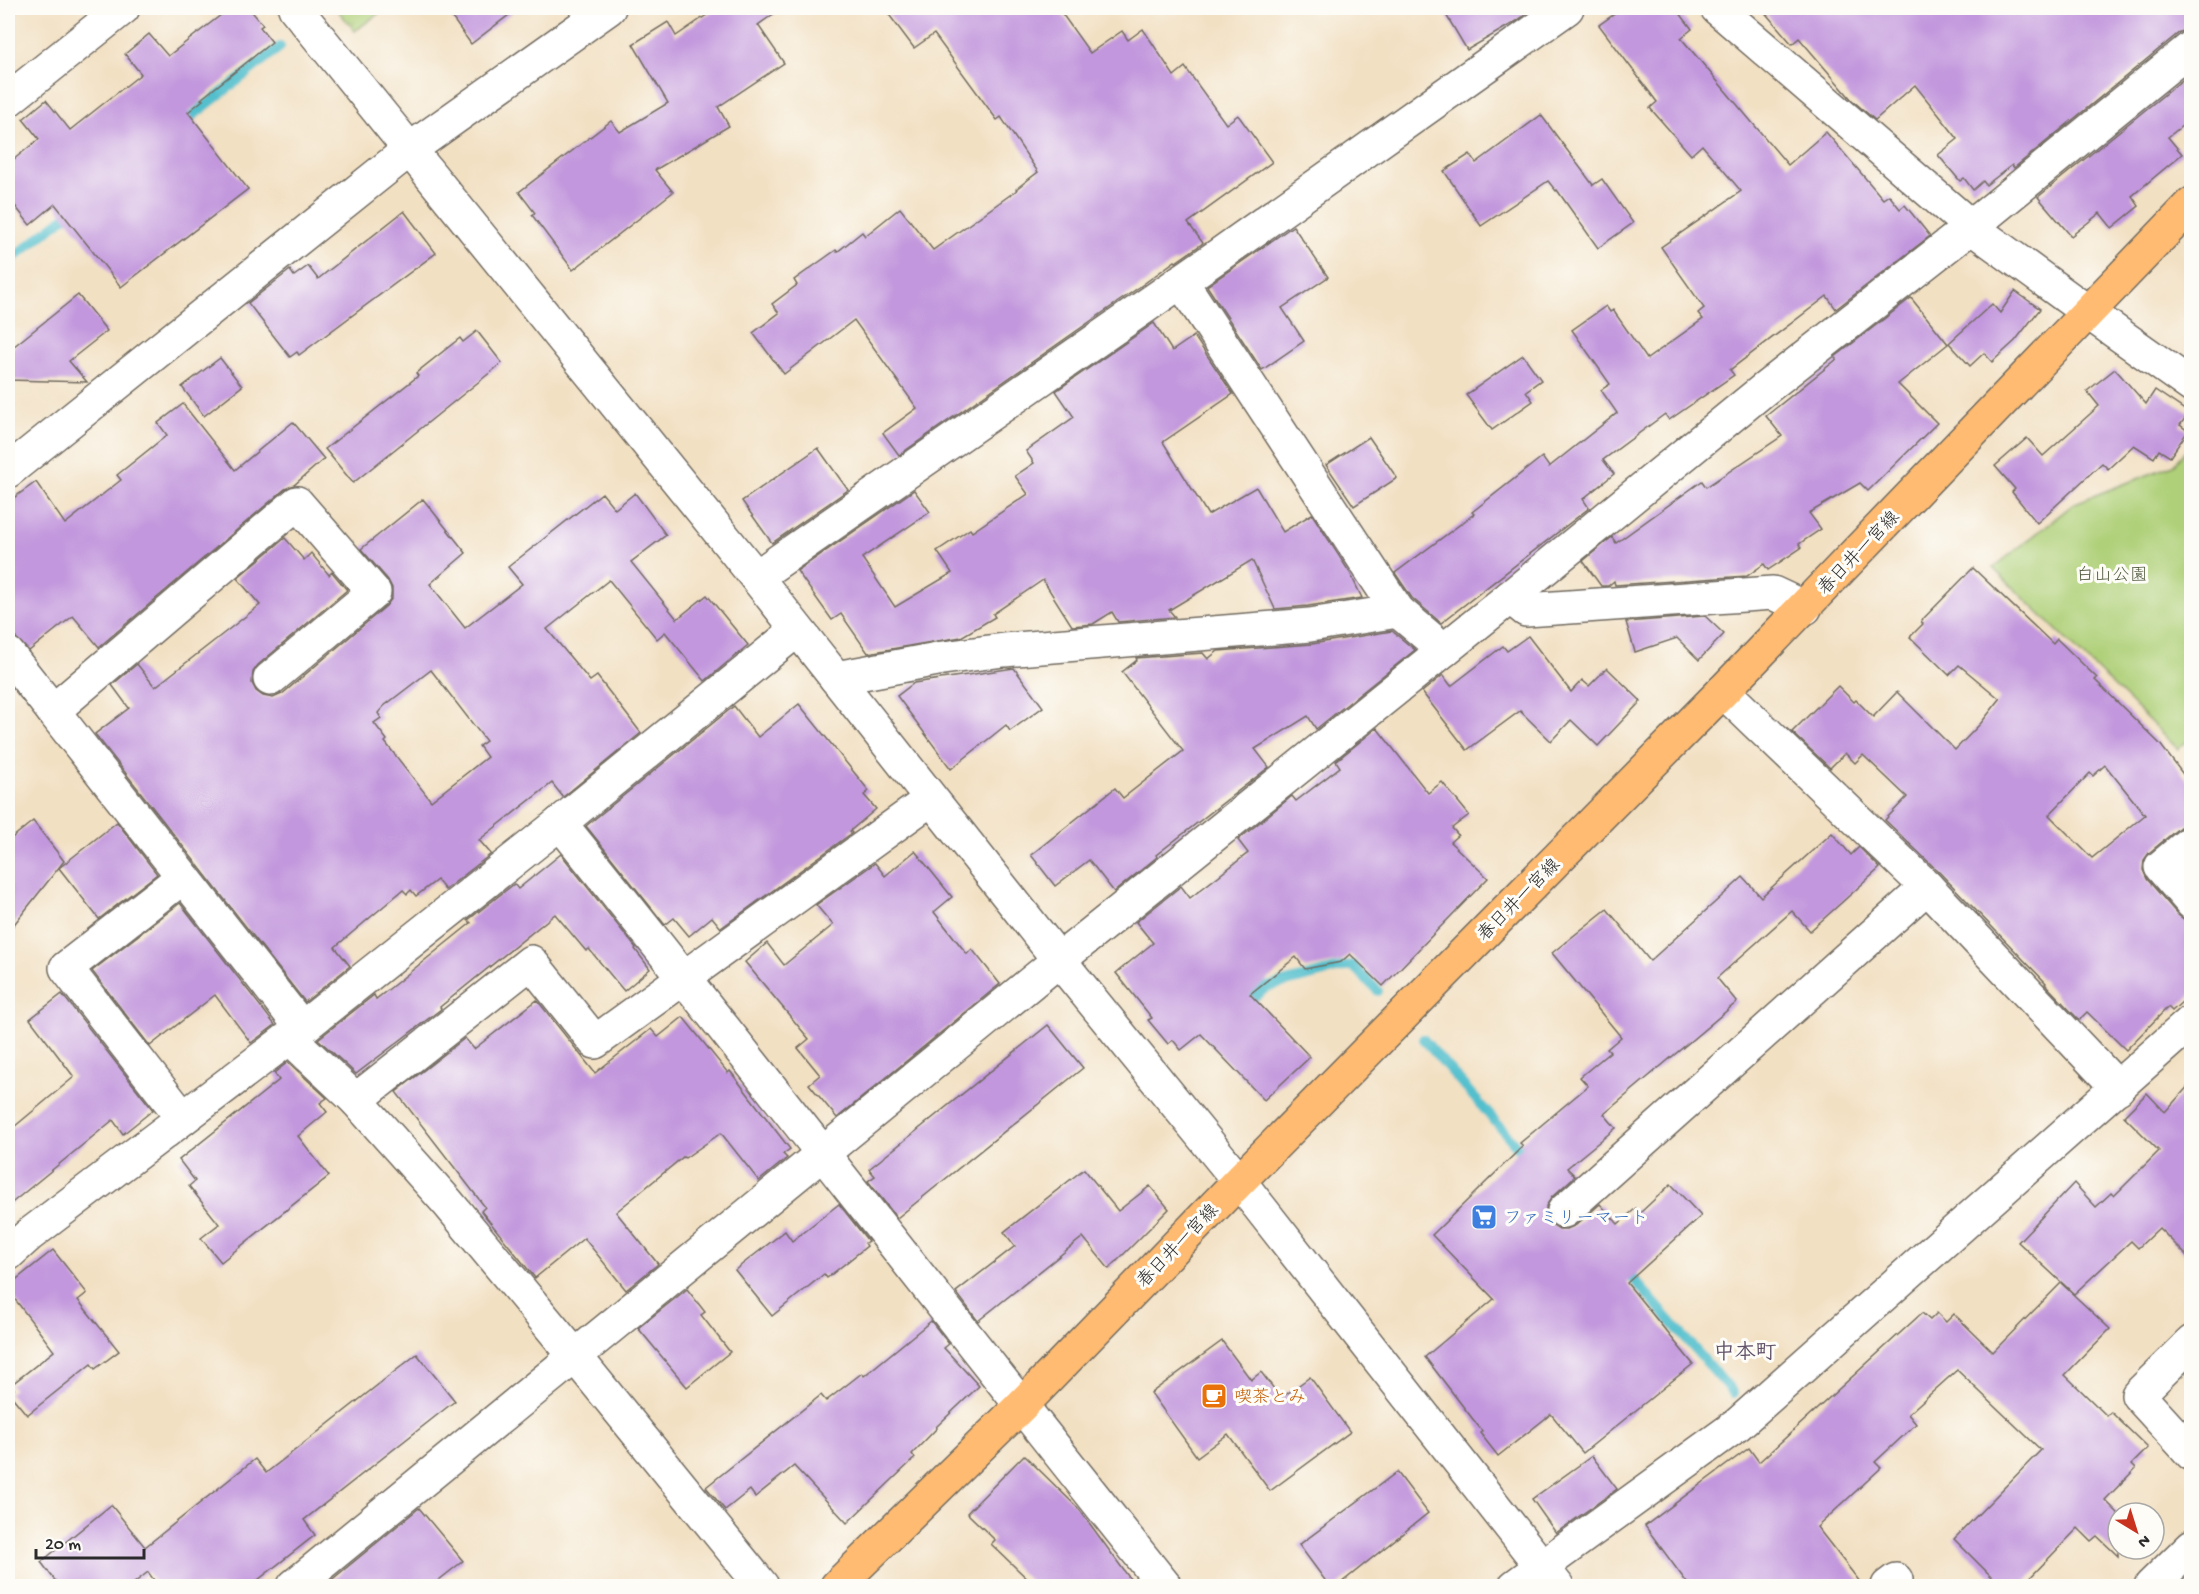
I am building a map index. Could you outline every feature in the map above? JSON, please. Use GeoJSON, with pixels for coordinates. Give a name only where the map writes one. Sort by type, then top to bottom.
{"type":"FeatureCollection","features":[{"type":"Feature","properties":{"kind":"main road","name":"春日井一宮線"},"geometry":{"type":"LineString","coordinates":[[837,1587],[1020,1407],[1239,1181],[1805,608],[2192,204]]}},
{"type":"Feature","properties":{"kind":"street"},"geometry":{"type":"LineString","coordinates":[[8,100],[123,8]]}},
{"type":"Feature","properties":{"kind":"street"},"geometry":{"type":"LineString","coordinates":[[295,8],[1239,1181],[1550,1577]]}},
{"type":"Feature","properties":{"kind":"street"},"geometry":{"type":"LineString","coordinates":[[8,471],[409,150],[609,8]]}},
{"type":"Feature","properties":{"kind":"street"},"geometry":{"type":"LineString","coordinates":[[756,578],[1567,8]]}},
{"type":"Feature","properties":{"kind":"street"},"geometry":{"type":"LineString","coordinates":[[1717,8],[1971,227],[2192,386]]}},
{"type":"Feature","properties":{"kind":"street"},"geometry":{"type":"LineString","coordinates":[[294,1587],[1059,960],[1762,391],[1971,227],[2192,47]]}},
{"type":"Feature","properties":{"kind":"street"},"geometry":{"type":"LineString","coordinates":[[1181,281],[1398,611],[1444,650]]}},
{"type":"Feature","properties":{"kind":"street"},"geometry":{"type":"LineString","coordinates":[[53,711],[297,502],[374,592],[270,679]]}},
{"type":"Feature","properties":{"kind":"street"},"geometry":{"type":"LineString","coordinates":[[1510,597],[1526,610],[1773,593],[1805,608]]}},
{"type":"Feature","properties":{"kind":"street"},"geometry":{"type":"LineString","coordinates":[[836,678],[943,658],[1004,650],[1310,625],[1398,611]]}},
{"type":"Feature","properties":{"kind":"street"},"geometry":{"type":"LineString","coordinates":[[8,1254],[29,1235],[296,1033],[560,823],[797,630]]}},
{"type":"Feature","properties":{"kind":"street"},"geometry":{"type":"LineString","coordinates":[[8,654],[183,877],[296,1033],[448,1203],[762,1587]]}},
{"type":"Feature","properties":{"kind":"street"},"geometry":{"type":"LineString","coordinates":[[1723,691],[1926,887],[2118,1088]]}},
{"type":"Feature","properties":{"kind":"street"},"geometry":{"type":"LineString","coordinates":[[356,1100],[531,962],[594,1042],[931,799]]}},
{"type":"Feature","properties":{"kind":"street"},"geometry":{"type":"LineString","coordinates":[[560,823],[1020,1407],[1165,1587]]}},
{"type":"Feature","properties":{"kind":"street"},"geometry":{"type":"LineString","coordinates":[[2192,841],[2161,867],[2192,903]]}},
{"type":"Feature","properties":{"kind":"street"},"geometry":{"type":"LineString","coordinates":[[183,877],[66,968],[183,1118]]}},
{"type":"Feature","properties":{"kind":"street"},"geometry":{"type":"LineString","coordinates":[[1564,1211],[1926,887]]}},
{"type":"Feature","properties":{"kind":"street"},"geometry":{"type":"LineString","coordinates":[[1515,1587],[1550,1577],[1737,1425],[2192,1021]]}},
{"type":"Feature","properties":{"kind":"street"},"geometry":{"type":"LineString","coordinates":[[2192,1342],[2138,1395],[2192,1454]]}},
{"type":"Feature","properties":{"kind":"street"},"geometry":{"type":"LineString","coordinates":[[2151,1587],[2192,1546]]}},
{"type":"Feature","properties":{"kind":"green space"},"geometry":{"type":"Polygon","coordinates":[[[336,8],[386,8],[355,31],[336,8]]]}},
{"type":"Feature","properties":{"kind":"green space","name":"白山公園"},"geometry":{"type":"Polygon","coordinates":[[[2191,444],[2192,737],[2178,749],[1993,568],[2075,503],[2173,465],[2191,444]]]}},
{"type":"Feature","properties":{"kind":"building"},"geometry":{"type":"Polygon","coordinates":[[[230,8],[249,8],[263,25],[260,27],[272,42],[188,112],[248,189],[121,287],[55,204],[30,225],[8,197],[8,164],[39,139],[23,119],[46,100],[70,130],[141,74],[125,54],[149,34],[168,56],[230,8]]]}},
{"type":"Feature","properties":{"kind":"building"},"geometry":{"type":"Polygon","coordinates":[[[445,8],[518,8],[471,44],[445,8]]]}},
{"type":"Feature","properties":{"kind":"building"},"geometry":{"type":"Polygon","coordinates":[[[717,8],[782,8],[758,25],[784,63],[718,107],[729,126],[655,170],[673,192],[573,270],[532,215],[535,213],[519,192],[611,121],[620,132],[668,103],[633,44],[668,22],[676,36],[717,8]]]}},
{"type":"Feature","properties":{"kind":"building"},"geometry":{"type":"Polygon","coordinates":[[[884,8],[1058,8],[1090,53],[1122,31],[1128,40],[1143,29],[1174,76],[1185,67],[1226,124],[1238,115],[1272,162],[1188,223],[1203,243],[899,455],[883,433],[917,408],[854,320],[784,374],[753,333],[779,313],[772,304],[797,285],[794,280],[836,250],[837,252],[862,232],[865,236],[900,208],[933,250],[1017,190],[1038,172],[1001,117],[997,120],[934,34],[914,48],[884,8]]]}},
{"type":"Feature","properties":{"kind":"building"},"geometry":{"type":"Polygon","coordinates":[[[1442,8],[1535,8],[1467,50],[1442,8]]]}},
{"type":"Feature","properties":{"kind":"building"},"geometry":{"type":"Polygon","coordinates":[[[1623,8],[1676,8],[1692,29],[1681,38],[1788,165],[1826,132],[1883,199],[1889,195],[1900,209],[1905,205],[1930,236],[1836,309],[1827,296],[1730,370],[1734,375],[1669,420],[1665,414],[1603,460],[1614,474],[1583,499],[1589,508],[1441,623],[1412,598],[1395,573],[1474,514],[1472,512],[1542,457],[1549,467],[1617,413],[1601,390],[1610,384],[1572,330],[1606,306],[1610,312],[1613,310],[1647,359],[1703,319],[1698,313],[1704,308],[1661,247],[1741,191],[1702,145],[1691,155],[1650,108],[1657,102],[1599,25],[1623,8]]]}},
{"type":"Feature","properties":{"kind":"building"},"geometry":{"type":"Polygon","coordinates":[[[1761,8],[2192,8],[2192,29],[2180,32],[2014,168],[2012,165],[1986,185],[1983,181],[1973,190],[1964,178],[1960,181],[1938,155],[1958,139],[1915,85],[1875,120],[1852,100],[1799,38],[1792,44],[1761,8]]]}},
{"type":"Feature","properties":{"kind":"building"},"geometry":{"type":"Polygon","coordinates":[[[2192,72],[2192,118],[2168,137],[2182,154],[2132,196],[2139,206],[2112,228],[2100,213],[2071,236],[2038,197],[2192,72]]]}},
{"type":"Feature","properties":{"kind":"building"},"geometry":{"type":"Polygon","coordinates":[[[1541,115],[1593,185],[1602,179],[1633,223],[1598,248],[1557,190],[1548,181],[1481,226],[1444,171],[1470,154],[1476,163],[1541,115]]]}},
{"type":"Feature","properties":{"kind":"building"},"geometry":{"type":"Polygon","coordinates":[[[404,211],[436,253],[299,355],[297,352],[290,357],[248,303],[290,270],[294,276],[308,266],[318,279],[404,211]]]}},
{"type":"Feature","properties":{"kind":"building"},"geometry":{"type":"Polygon","coordinates":[[[1293,226],[1328,277],[1282,308],[1304,341],[1262,370],[1207,286],[1293,226]]]}},
{"type":"Feature","properties":{"kind":"building"},"geometry":{"type":"Polygon","coordinates":[[[2015,291],[2040,309],[2015,341],[1992,362],[1984,353],[1970,366],[1949,343],[1992,304],[2000,313],[2015,291]]]}},
{"type":"Feature","properties":{"kind":"building"},"geometry":{"type":"Polygon","coordinates":[[[78,295],[107,331],[69,361],[87,382],[8,380],[8,351],[78,295]]]}},
{"type":"Feature","properties":{"kind":"building"},"geometry":{"type":"Polygon","coordinates":[[[1911,298],[1948,344],[1898,384],[1937,423],[1868,491],[1860,483],[1809,513],[1821,529],[1799,544],[1801,548],[1768,570],[1764,564],[1747,576],[1615,585],[1614,581],[1608,586],[1601,586],[1583,561],[1612,537],[1616,543],[1702,481],[1706,487],[1782,436],[1766,416],[1837,359],[1835,357],[1911,298]]]}},
{"type":"Feature","properties":{"kind":"building"},"geometry":{"type":"Polygon","coordinates":[[[1154,323],[1172,351],[1194,336],[1233,394],[1163,442],[1208,515],[1256,487],[1283,532],[1312,514],[1350,573],[1362,598],[1275,609],[1252,560],[1169,610],[1175,617],[1118,622],[1112,612],[1093,624],[1072,626],[1043,580],[993,614],[995,617],[961,637],[868,653],[841,614],[832,620],[797,571],[914,490],[930,512],[862,558],[895,607],[952,573],[937,551],[970,529],[972,532],[1028,494],[1015,476],[1034,463],[1026,451],[1074,417],[1056,391],[1154,323]]]}},
{"type":"Feature","properties":{"kind":"building"},"geometry":{"type":"Polygon","coordinates":[[[477,331],[502,363],[353,483],[325,449],[418,376],[416,373],[460,338],[463,342],[477,331]]]}},
{"type":"Feature","properties":{"kind":"building"},"geometry":{"type":"Polygon","coordinates":[[[1523,355],[1541,380],[1526,391],[1533,401],[1492,430],[1466,395],[1523,355]]]}},
{"type":"Feature","properties":{"kind":"building"},"geometry":{"type":"Polygon","coordinates":[[[220,358],[242,386],[204,416],[182,387],[220,358]]]}},
{"type":"Feature","properties":{"kind":"building"},"geometry":{"type":"Polygon","coordinates":[[[2115,369],[2146,404],[2155,390],[2189,413],[2180,425],[2188,431],[2170,457],[2159,450],[2154,458],[2134,445],[2108,469],[2102,463],[2037,523],[2012,492],[2015,489],[1995,466],[2027,438],[2043,456],[2099,406],[2087,391],[2115,369]]]}},
{"type":"Feature","properties":{"kind":"building"},"geometry":{"type":"Polygon","coordinates":[[[183,404],[235,470],[293,422],[324,459],[294,485],[285,489],[99,647],[73,616],[29,651],[15,637],[8,636],[8,502],[36,482],[65,524],[121,480],[117,475],[167,435],[158,423],[183,404]]]}},
{"type":"Feature","properties":{"kind":"building"},"geometry":{"type":"Polygon","coordinates":[[[1369,437],[1397,478],[1354,506],[1326,465],[1369,437]]]}},
{"type":"Feature","properties":{"kind":"building"},"geometry":{"type":"Polygon","coordinates":[[[818,448],[848,490],[772,543],[742,501],[818,448]]]}},
{"type":"Feature","properties":{"kind":"building"},"geometry":{"type":"Polygon","coordinates":[[[602,493],[615,509],[635,493],[666,535],[631,562],[677,619],[707,595],[748,645],[705,681],[665,632],[657,639],[609,580],[547,629],[590,681],[597,676],[641,733],[563,797],[552,783],[479,840],[491,854],[445,890],[437,880],[416,896],[411,890],[407,894],[403,890],[335,947],[350,966],[305,1002],[95,734],[129,708],[112,685],[137,664],[155,687],[260,605],[237,578],[285,538],[304,560],[311,553],[329,575],[332,572],[347,590],[258,665],[253,672],[252,683],[256,691],[263,696],[273,698],[282,694],[386,606],[392,598],[392,588],[388,580],[361,549],[423,499],[466,553],[430,584],[465,628],[522,584],[508,567],[602,493]],[[431,670],[384,706],[378,713],[381,718],[374,723],[387,740],[385,742],[431,801],[487,757],[479,746],[486,741],[431,670]]]}},
{"type":"Feature","properties":{"kind":"building"},"geometry":{"type":"Polygon","coordinates":[[[1973,568],[2053,644],[2057,639],[2097,678],[2095,680],[2160,744],[2192,786],[2192,823],[2180,827],[2149,853],[2144,860],[2143,870],[2147,879],[2178,915],[2185,920],[2192,921],[2192,993],[2172,1011],[2168,1007],[2126,1050],[2087,1012],[2079,1020],[1941,874],[1885,820],[1907,797],[1863,755],[1855,763],[1845,753],[1830,768],[1792,732],[1838,686],[1873,717],[1897,692],[1955,750],[2000,699],[1959,665],[1949,675],[1910,637],[1923,624],[1921,621],[1973,568]],[[2105,765],[2093,776],[2090,773],[2049,815],[2092,858],[2145,815],[2105,765]]]}},
{"type":"Feature","properties":{"kind":"building"},"geometry":{"type":"Polygon","coordinates":[[[1705,616],[1724,634],[1699,660],[1677,638],[1635,652],[1626,622],[1705,616]]]}},
{"type":"Feature","properties":{"kind":"building"},"geometry":{"type":"Polygon","coordinates":[[[1392,631],[1415,650],[1316,729],[1308,716],[1255,749],[1269,767],[1156,855],[1157,857],[1114,892],[1089,860],[1055,886],[1031,855],[1115,788],[1123,798],[1183,751],[1122,672],[1137,660],[1136,658],[1203,653],[1208,659],[1218,651],[1312,644],[1392,631]]]}},
{"type":"Feature","properties":{"kind":"building"},"geometry":{"type":"Polygon","coordinates":[[[1528,636],[1571,692],[1582,680],[1589,686],[1607,668],[1641,701],[1598,746],[1571,720],[1551,741],[1520,711],[1467,750],[1422,692],[1443,675],[1451,686],[1503,646],[1507,651],[1528,636]]]}},
{"type":"Feature","properties":{"kind":"building"},"geometry":{"type":"Polygon","coordinates":[[[1014,668],[1043,707],[1010,731],[1006,725],[951,769],[897,696],[914,683],[1014,668]]]}},
{"type":"Feature","properties":{"kind":"building"},"geometry":{"type":"Polygon","coordinates":[[[799,704],[869,791],[864,795],[876,809],[850,831],[852,833],[721,928],[712,917],[689,936],[674,918],[665,925],[586,826],[734,706],[758,737],[799,704]]]}},
{"type":"Feature","properties":{"kind":"building"},"geometry":{"type":"Polygon","coordinates":[[[1377,728],[1428,793],[1442,782],[1469,815],[1452,828],[1458,835],[1450,842],[1488,878],[1383,986],[1350,954],[1341,962],[1305,969],[1296,957],[1250,994],[1310,1057],[1264,1100],[1201,1034],[1181,1050],[1173,1040],[1168,1044],[1148,1020],[1152,1018],[1116,973],[1153,943],[1136,922],[1181,886],[1190,898],[1248,853],[1238,840],[1292,796],[1296,801],[1340,767],[1336,761],[1377,728]]]}},
{"type":"Feature","properties":{"kind":"building"},"geometry":{"type":"Polygon","coordinates":[[[33,821],[64,861],[8,932],[8,841],[33,821]]]}},
{"type":"Feature","properties":{"kind":"building"},"geometry":{"type":"Polygon","coordinates":[[[117,822],[157,874],[99,919],[59,868],[117,822]]]}},
{"type":"Feature","properties":{"kind":"building"},"geometry":{"type":"Polygon","coordinates":[[[1832,833],[1851,855],[1859,847],[1880,868],[1810,931],[1792,911],[1717,978],[1737,1002],[1604,1114],[1616,1128],[1567,1168],[1575,1176],[1552,1197],[1546,1206],[1546,1214],[1550,1223],[1559,1229],[1567,1229],[1576,1225],[1600,1204],[1618,1224],[1636,1208],[1640,1213],[1671,1184],[1701,1216],[1627,1283],[1693,1364],[1583,1453],[1551,1414],[1498,1456],[1480,1433],[1482,1431],[1425,1357],[1494,1299],[1432,1235],[1523,1146],[1520,1143],[1588,1086],[1580,1077],[1610,1052],[1607,1049],[1621,1037],[1552,953],[1607,909],[1650,961],[1743,877],[1761,897],[1832,833]]]}},
{"type":"Feature","properties":{"kind":"building"},"geometry":{"type":"Polygon","coordinates":[[[915,851],[952,897],[934,912],[967,954],[972,949],[1000,984],[837,1118],[809,1084],[820,1075],[798,1048],[809,1039],[745,962],[767,943],[784,965],[833,925],[816,905],[875,863],[885,876],[915,851]]]}},
{"type":"Feature","properties":{"kind":"building"},"geometry":{"type":"Polygon","coordinates":[[[561,854],[650,969],[624,991],[589,949],[586,951],[555,914],[440,1007],[441,1009],[356,1074],[318,1039],[374,995],[376,999],[389,989],[471,923],[468,920],[514,884],[518,889],[561,854]]]}},
{"type":"Feature","properties":{"kind":"building"},"geometry":{"type":"Polygon","coordinates":[[[180,903],[275,1025],[251,1043],[215,995],[150,1046],[92,971],[180,903]]]}},
{"type":"Feature","properties":{"kind":"building"},"geometry":{"type":"Polygon","coordinates":[[[62,994],[153,1110],[123,1134],[113,1120],[8,1206],[8,1132],[74,1077],[30,1019],[62,994]]]}},
{"type":"Feature","properties":{"kind":"building"},"geometry":{"type":"Polygon","coordinates":[[[537,1000],[595,1073],[651,1029],[658,1037],[683,1017],[728,1073],[730,1071],[790,1149],[783,1154],[787,1158],[759,1181],[721,1133],[685,1158],[683,1157],[616,1212],[658,1264],[626,1290],[584,1238],[535,1278],[481,1211],[485,1207],[396,1092],[465,1038],[474,1049],[537,1000]]]}},
{"type":"Feature","properties":{"kind":"building"},"geometry":{"type":"Polygon","coordinates":[[[1048,1025],[1083,1068],[897,1218],[868,1181],[875,1176],[869,1169],[1048,1025]]]}},
{"type":"Feature","properties":{"kind":"building"},"geometry":{"type":"Polygon","coordinates":[[[288,1062],[327,1098],[320,1103],[327,1112],[298,1136],[329,1176],[221,1262],[201,1238],[219,1224],[189,1186],[195,1181],[179,1160],[279,1080],[274,1073],[288,1062]]]}},
{"type":"Feature","properties":{"kind":"building"},"geometry":{"type":"Polygon","coordinates":[[[2192,1082],[2192,1261],[2159,1228],[2138,1248],[2131,1241],[2074,1294],[2018,1242],[2074,1183],[2096,1207],[2111,1193],[2114,1196],[2159,1151],[2124,1116],[2147,1093],[2165,1112],[2192,1082]]]}},
{"type":"Feature","properties":{"kind":"building"},"geometry":{"type":"Polygon","coordinates":[[[1084,1169],[1118,1211],[1150,1186],[1169,1209],[1109,1269],[1083,1237],[978,1321],[956,1292],[1015,1246],[1004,1232],[1084,1169]]]}},
{"type":"Feature","properties":{"kind":"building"},"geometry":{"type":"Polygon","coordinates":[[[839,1204],[868,1241],[865,1243],[867,1246],[827,1278],[824,1274],[772,1316],[735,1270],[785,1231],[792,1241],[839,1204]]]}},
{"type":"Feature","properties":{"kind":"building"},"geometry":{"type":"Polygon","coordinates":[[[53,1250],[87,1293],[78,1300],[119,1351],[95,1369],[91,1364],[27,1415],[9,1393],[14,1389],[11,1385],[54,1351],[8,1290],[8,1286],[53,1250]]]}},
{"type":"Feature","properties":{"kind":"building"},"geometry":{"type":"Polygon","coordinates":[[[2061,1283],[2110,1329],[2065,1375],[2107,1416],[2111,1412],[2148,1448],[2132,1464],[2136,1468],[2105,1500],[2106,1545],[2097,1536],[2091,1541],[2078,1528],[2021,1587],[2002,1587],[1954,1539],[2041,1450],[1957,1370],[1908,1414],[1916,1424],[1875,1462],[1881,1468],[1817,1527],[1864,1587],[1690,1587],[1645,1526],[1749,1448],[1759,1462],[1922,1313],[1930,1320],[1937,1313],[1946,1322],[1954,1314],[1993,1352],[2061,1283]]]}},
{"type":"Feature","properties":{"kind":"building"},"geometry":{"type":"Polygon","coordinates":[[[687,1289],[705,1312],[701,1315],[730,1352],[687,1387],[638,1328],[687,1289]]]}},
{"type":"Feature","properties":{"kind":"building"},"geometry":{"type":"Polygon","coordinates":[[[931,1321],[949,1344],[944,1348],[979,1386],[936,1427],[912,1454],[915,1458],[847,1523],[794,1466],[755,1497],[750,1490],[725,1510],[706,1487],[821,1395],[826,1401],[862,1373],[864,1376],[931,1321]]]}},
{"type":"Feature","properties":{"kind":"building"},"geometry":{"type":"Polygon","coordinates":[[[1222,1341],[1251,1380],[1261,1372],[1281,1398],[1310,1377],[1350,1432],[1270,1491],[1228,1434],[1197,1457],[1151,1393],[1222,1341]]]}},
{"type":"Feature","properties":{"kind":"building"},"geometry":{"type":"Polygon","coordinates":[[[417,1354],[455,1401],[304,1520],[315,1535],[249,1587],[159,1587],[148,1572],[129,1587],[60,1587],[41,1562],[111,1505],[145,1547],[255,1459],[266,1473],[417,1354]]]}},
{"type":"Feature","properties":{"kind":"building"},"geometry":{"type":"Polygon","coordinates":[[[1024,1455],[1079,1509],[1136,1587],[1036,1587],[991,1544],[995,1540],[967,1513],[1024,1455]]]}},
{"type":"Feature","properties":{"kind":"building"},"geometry":{"type":"Polygon","coordinates":[[[1592,1456],[1617,1489],[1556,1533],[1532,1499],[1592,1456]]]}},
{"type":"Feature","properties":{"kind":"building"},"geometry":{"type":"Polygon","coordinates":[[[1397,1472],[1428,1513],[1336,1587],[1330,1587],[1299,1545],[1397,1472]]]}},
{"type":"Feature","properties":{"kind":"building"},"geometry":{"type":"Polygon","coordinates":[[[419,1508],[463,1561],[430,1587],[323,1587],[419,1508]]]}},
{"type":"Feature","properties":{"kind":"waterway"},"geometry":{"type":"LineString","coordinates":[[181,125],[280,47]]}},
{"type":"Feature","properties":{"kind":"waterway"},"geometry":{"type":"LineString","coordinates":[[8,262],[75,209]]}},
{"type":"Feature","properties":{"kind":"waterway"},"geometry":{"type":"LineString","coordinates":[[1244,1005],[1267,987],[1352,965],[1378,991]]}},
{"type":"Feature","properties":{"kind":"waterway"},"geometry":{"type":"LineString","coordinates":[[1423,1039],[1528,1159]]}},
{"type":"Feature","properties":{"kind":"waterway"},"geometry":{"type":"LineString","coordinates":[[1624,1268],[1733,1393]]}},
{"type":"Feature","properties":{"kind":"place","name":"ファミリーマート"},"geometry":{"type":"Point","coordinates":[1484,1217]}},
{"type":"Feature","properties":{"kind":"place","name":"喫茶とみ"},"geometry":{"type":"Point","coordinates":[1214,1396]}},
{"type":"Feature","properties":{"kind":"district","name":"中本町"},"geometry":{"type":"Point","coordinates":[1745,1351]}}]}
